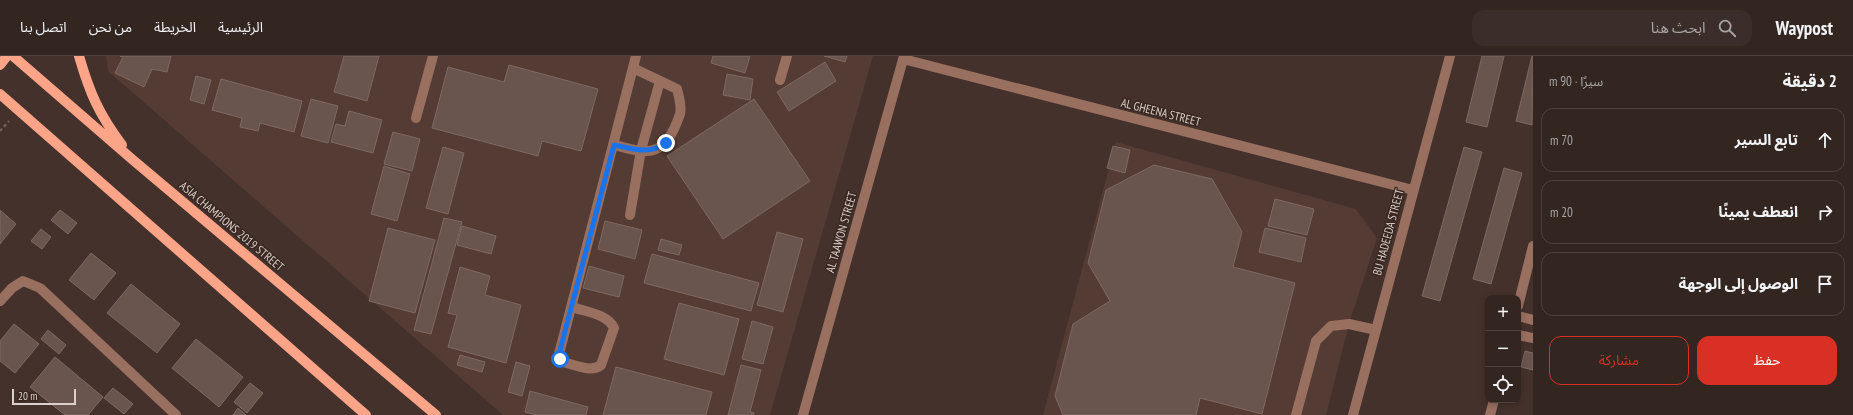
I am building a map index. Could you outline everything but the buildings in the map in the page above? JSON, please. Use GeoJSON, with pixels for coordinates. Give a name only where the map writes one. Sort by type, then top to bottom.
{"type":"FeatureCollection","features":[{"type":"Feature","properties":{"kind":"main road"},"geometry":{"type":"LineString","coordinates":[[0,65],[7,56]]}},
{"type":"Feature","properties":{"kind":"main road","name":"ASIA CHAMPIONS 2019 STREET"},"geometry":{"type":"LineString","coordinates":[[13,56],[133,160],[436,415]]}},
{"type":"Feature","properties":{"kind":"main road"},"geometry":{"type":"LineString","coordinates":[[79,56],[91,95],[104,121],[133,160]]}},
{"type":"Feature","properties":{"kind":"main road"},"geometry":{"type":"LineString","coordinates":[[0,94],[364,414]]}},
{"type":"Feature","properties":{"kind":"street"},"geometry":{"type":"LineString","coordinates":[[416,118],[433,56]]}},
{"type":"Feature","properties":{"kind":"street"},"geometry":{"type":"LineString","coordinates":[[572,307],[611,321],[614,328],[602,365],[597,368],[584,367],[563,362],[560,359],[559,354],[636,56]]}},
{"type":"Feature","properties":{"kind":"street"},"geometry":{"type":"LineString","coordinates":[[780,80],[786,56]]}},
{"type":"Feature","properties":{"kind":"street","name":"BU HADEEDA STREET"},"geometry":{"type":"LineString","coordinates":[[1353,415],[1450,56]]}},
{"type":"Feature","properties":{"kind":"street","name":"AL GHEENA STREET"},"geometry":{"type":"LineString","coordinates":[[903,57],[1413,190]]}},
{"type":"Feature","properties":{"kind":"street","name":"AL TAAWON STREET"},"geometry":{"type":"LineString","coordinates":[[803,415],[903,57]]}},
{"type":"Feature","properties":{"kind":"street"},"geometry":{"type":"LineString","coordinates":[[614,145],[647,151],[659,148],[666,143],[680,113],[680,98],[677,89],[633,68]]}},
{"type":"Feature","properties":{"kind":"street"},"geometry":{"type":"LineString","coordinates":[[630,215],[641,150],[660,81]]}},
{"type":"Feature","properties":{"kind":"street"},"geometry":{"type":"LineString","coordinates":[[1521,295],[1533,246]]}},
{"type":"Feature","properties":{"kind":"street"},"geometry":{"type":"LineString","coordinates":[[0,302],[12,288],[23,281],[40,288],[176,415]]}},
{"type":"Feature","properties":{"kind":"street"},"geometry":{"type":"LineString","coordinates":[[1521,317],[1533,320]]}},
{"type":"Feature","properties":{"kind":"street"},"geometry":{"type":"LineString","coordinates":[[1296,415],[1316,341],[1331,326],[1350,324],[1376,330]]}},
{"type":"Feature","properties":{"kind":"street"},"geometry":{"type":"LineString","coordinates":[[1521,336],[1533,338]]}},
{"type":"Feature","properties":{"kind":"street"},"geometry":{"type":"LineString","coordinates":[[1490,415],[1493,403]]}},
{"type":"Feature","properties":{"kind":"shaded area"},"geometry":{"type":"Polygon","coordinates":[[[106,56],[873,56],[770,415],[503,415],[108,71],[106,56]]]}},
{"type":"Feature","properties":{"kind":"shaded area"},"geometry":{"type":"Polygon","coordinates":[[[1116,142],[1356,209],[1377,238],[1349,324],[1326,415],[1043,415],[1116,142]]]}},
{"type":"Feature","properties":{"kind":"route"},"geometry":{"type":"LineString","coordinates":[[560,359],[559,354],[614,145],[647,151],[659,148],[666,143]]}}]}
